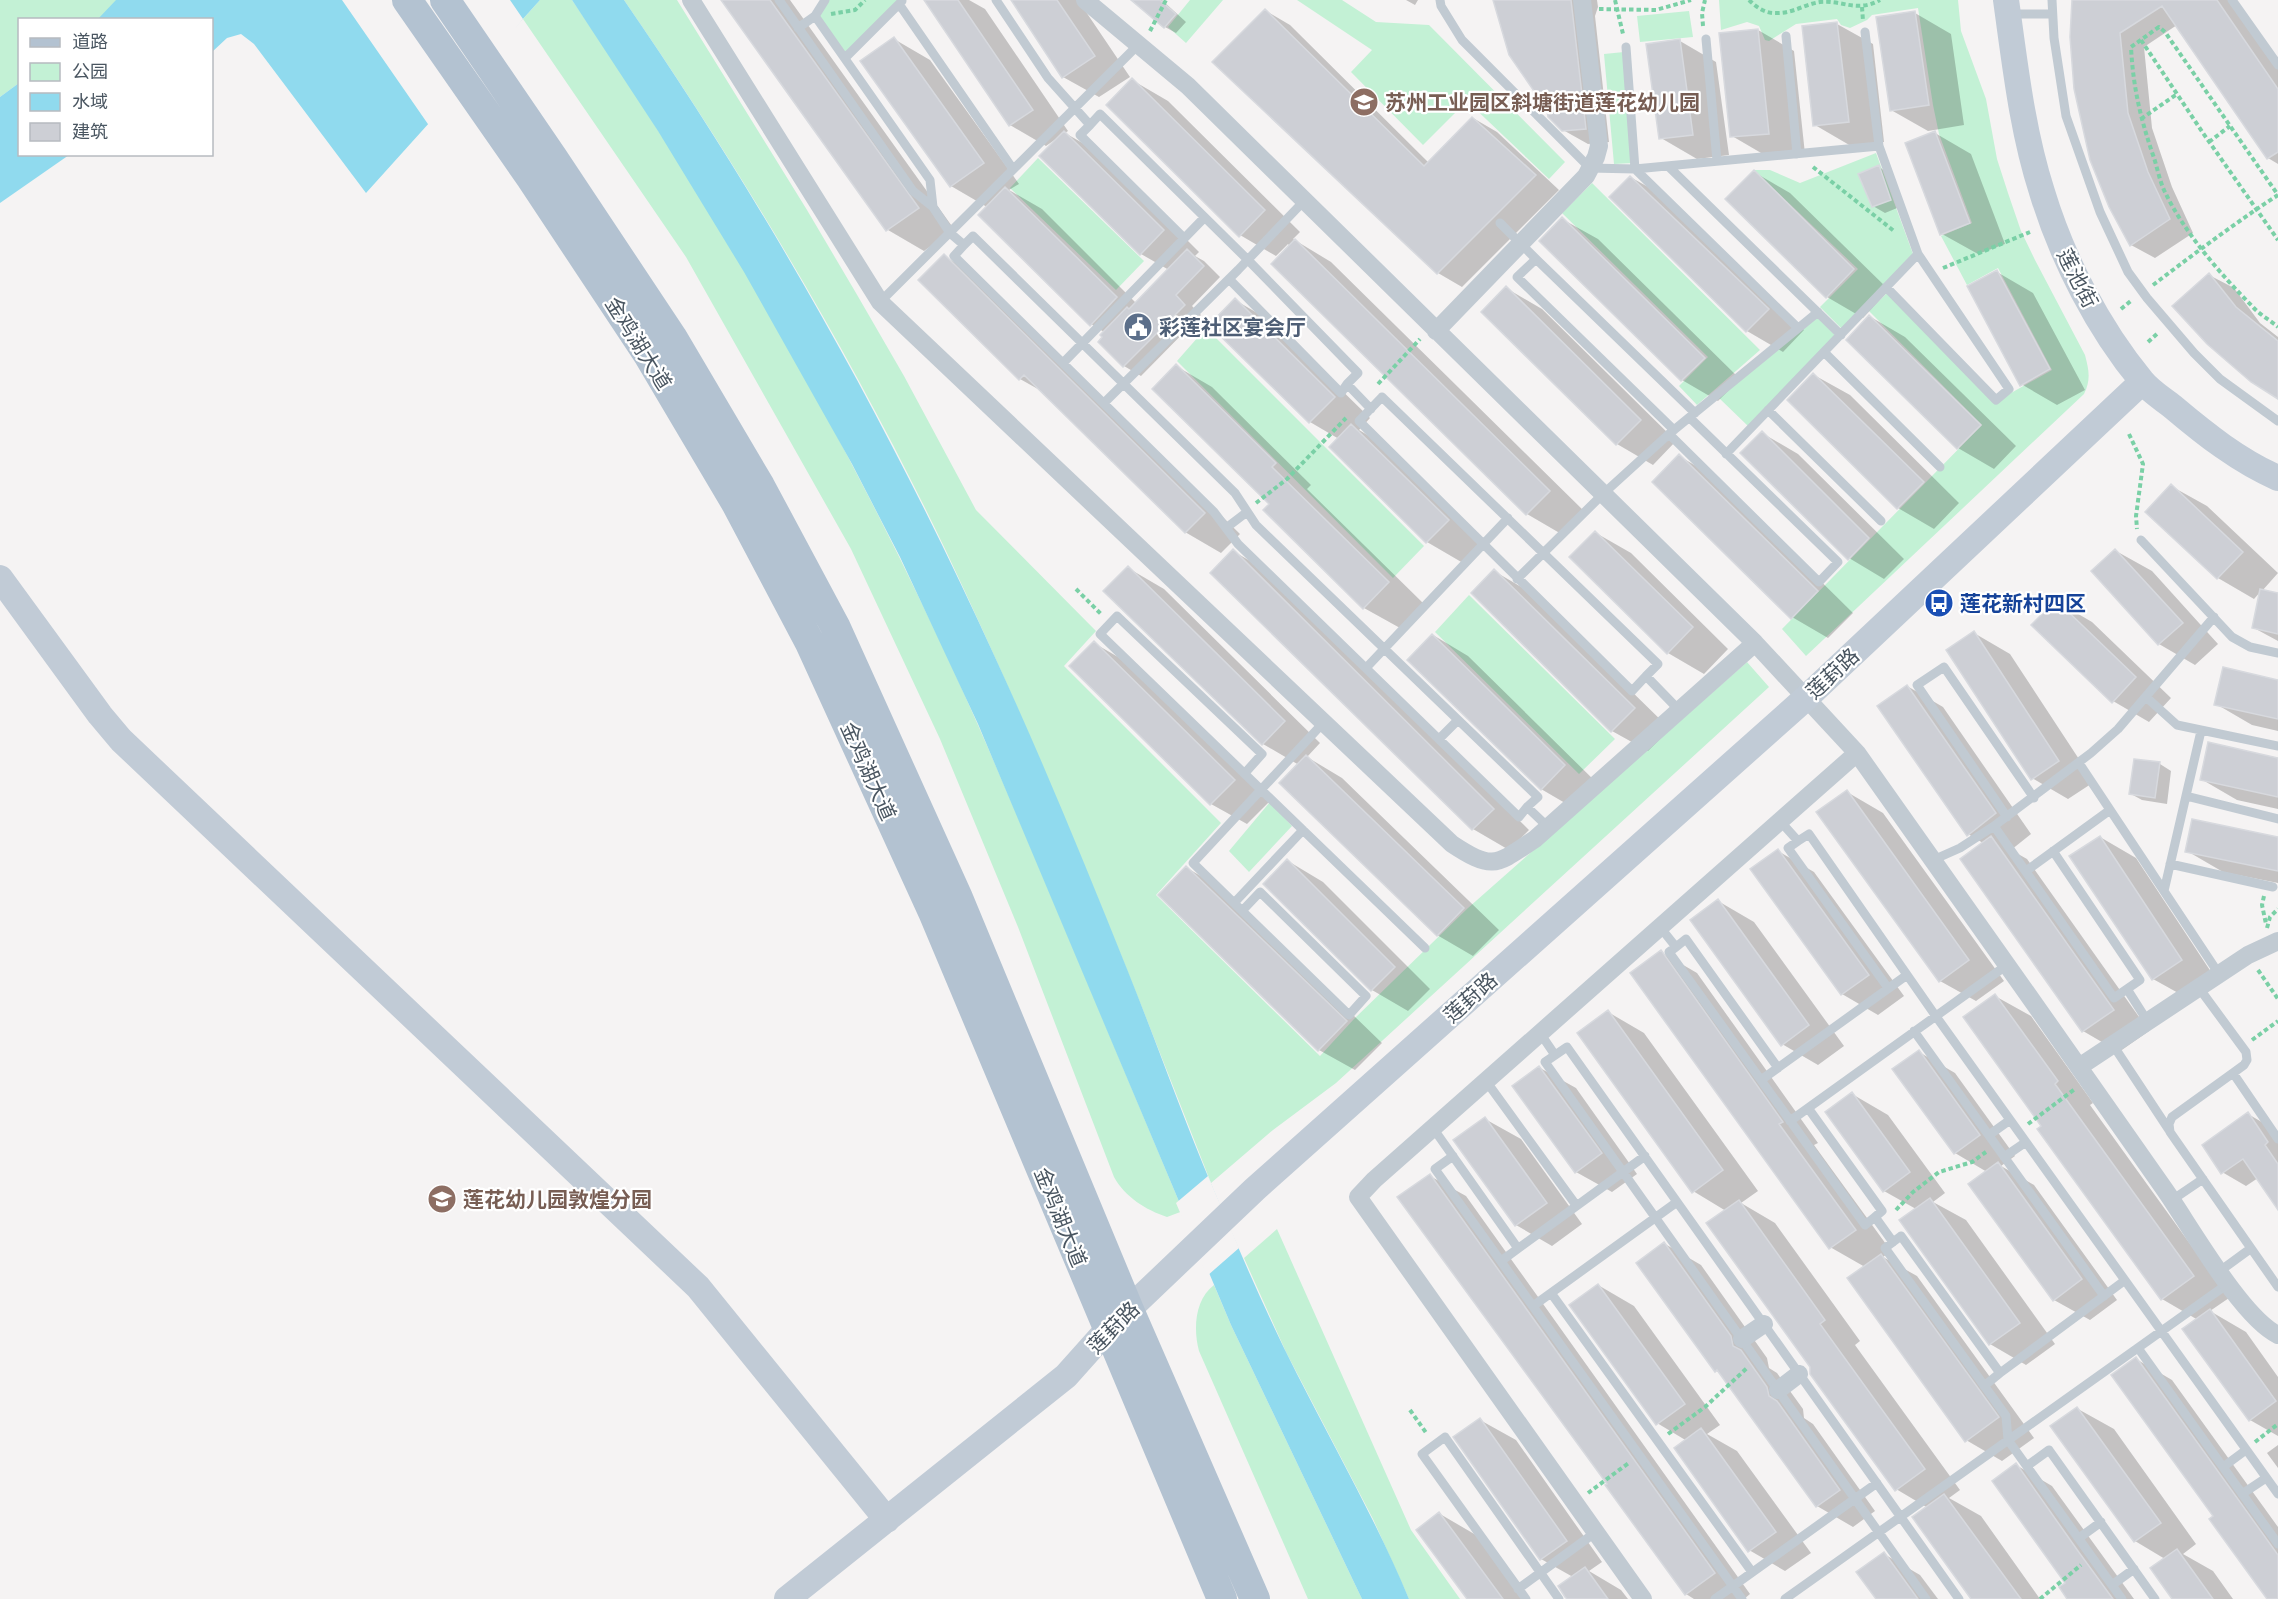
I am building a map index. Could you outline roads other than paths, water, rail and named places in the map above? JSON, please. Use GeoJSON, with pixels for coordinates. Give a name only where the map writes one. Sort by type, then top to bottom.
{"type":"FeatureCollection","features":[{"type":"Feature","properties":{"kind":"main road","name":"金鸡湖大道"},"geometry":{"type":"LineString","coordinates":[[407,0],[649,356],[736,503],[810,643],[1119,1319],[1255,1599]]}},
{"type":"Feature","properties":{"kind":"main road","name":"金鸡湖大道"},"geometry":{"type":"LineString","coordinates":[[445,0],[672,337],[760,486],[835,626],[958,898],[1119,1319],[1222,1599]]}},
{"type":"Feature","properties":{"kind":"main road","name":"莲池街"},"geometry":{"type":"LineString","coordinates":[[2007,7],[2024,120],[2041,191],[2061,248],[2102,324],[2142,382],[2210,438],[2278,478]]}},
{"type":"Feature","properties":{"kind":"main road","name":"莲葑路"},"geometry":{"type":"LineString","coordinates":[[787,1599],[1066,1376],[1119,1319],[1255,1189],[1807,697],[2142,382]]}},
{"type":"Feature","properties":{"kind":"main road"},"geometry":{"type":"LineString","coordinates":[[0,578],[100,715],[121,740],[698,1287],[887,1520]]}},
{"type":"Feature","properties":{"kind":"street"},"geometry":{"type":"LineString","coordinates":[[691,0],[880,302],[1452,844],[1476,860],[1492,862],[1509,856],[1535,839],[1755,643]]}},
{"type":"Feature","properties":{"kind":"street"},"geometry":{"type":"LineString","coordinates":[[1085,0],[1188,86],[1755,643],[1807,697],[1857,753],[2172,1200],[2238,1298],[2269,1331],[2278,1335]]}},
{"type":"Feature","properties":{"kind":"street"},"geometry":{"type":"LineString","coordinates":[[1434,329],[1586,176],[1590,168],[1599,146],[1583,5]]}},
{"type":"Feature","properties":{"kind":"street"},"geometry":{"type":"LineString","coordinates":[[1643,1599],[1358,1197],[1374,1180],[1857,753]]}},
{"type":"Feature","properties":{"kind":"street"},"geometry":{"type":"LineString","coordinates":[[2083,1074],[2113,1045],[2248,955],[2278,941]]}},
{"type":"Feature","properties":{"kind":"street"},"geometry":{"type":"LineString","coordinates":[[1742,1339],[1764,1324]]}},
{"type":"Feature","properties":{"kind":"street"},"geometry":{"type":"LineString","coordinates":[[1778,1390],[1799,1374]]}},
{"type":"Feature","properties":{"kind":"lane"},"geometry":{"type":"LineString","coordinates":[[779,0],[913,192],[933,207],[950,232],[964,246]]}},
{"type":"Feature","properties":{"kind":"lane"},"geometry":{"type":"LineString","coordinates":[[798,28],[815,16],[825,0]]}},
{"type":"Feature","properties":{"kind":"lane"},"geometry":{"type":"LineString","coordinates":[[996,0],[1048,78],[1090,125]]}},
{"type":"Feature","properties":{"kind":"lane"},"geometry":{"type":"LineString","coordinates":[[1440,0],[1441,6],[1462,40],[1590,168],[1635,169],[1879,146]]}},
{"type":"Feature","properties":{"kind":"lane"},"geometry":{"type":"LineString","coordinates":[[2052,0],[2066,116],[2102,218],[2128,272],[2193,353],[2220,380],[2278,421]]}},
{"type":"Feature","properties":{"kind":"lane"},"geometry":{"type":"LineString","coordinates":[[2232,0],[2278,65]]}},
{"type":"Feature","properties":{"kind":"lane"},"geometry":{"type":"LineString","coordinates":[[844,58],[901,2],[1013,169]]}},
{"type":"Feature","properties":{"kind":"lane"},"geometry":{"type":"LineString","coordinates":[[2007,7],[2052,14]]}},
{"type":"Feature","properties":{"kind":"lane"},"geometry":{"type":"LineString","coordinates":[[815,16],[930,180],[933,207]]}},
{"type":"Feature","properties":{"kind":"lane"},"geometry":{"type":"LineString","coordinates":[[1865,32],[1879,146],[1917,251],[2009,389],[1996,400],[1886,287]]}},
{"type":"Feature","properties":{"kind":"lane"},"geometry":{"type":"LineString","coordinates":[[1786,36],[1797,154]]}},
{"type":"Feature","properties":{"kind":"lane"},"geometry":{"type":"LineString","coordinates":[[1706,39],[1718,161]]}},
{"type":"Feature","properties":{"kind":"lane"},"geometry":{"type":"LineString","coordinates":[[880,302],[1138,45]]}},
{"type":"Feature","properties":{"kind":"lane"},"geometry":{"type":"LineString","coordinates":[[1626,47],[1635,169],[1798,328]]}},
{"type":"Feature","properties":{"kind":"lane"},"geometry":{"type":"LineString","coordinates":[[1184,238],[1080,135],[1100,114],[1248,260],[1358,373],[1341,393],[1229,279]]}},
{"type":"Feature","properties":{"kind":"lane"},"geometry":{"type":"LineString","coordinates":[[1668,166],[1840,335]]}},
{"type":"Feature","properties":{"kind":"lane"},"geometry":{"type":"LineString","coordinates":[[1104,403],[1304,201]]}},
{"type":"Feature","properties":{"kind":"lane"},"geometry":{"type":"LineString","coordinates":[[1063,363],[1204,218]]}},
{"type":"Feature","properties":{"kind":"lane"},"geometry":{"type":"LineString","coordinates":[[1500,223],[1536,258],[1692,416],[1726,454],[1838,562],[1819,582],[1517,277],[1536,258]]}},
{"type":"Feature","properties":{"kind":"lane"},"geometry":{"type":"LineString","coordinates":[[974,236],[1234,494],[1256,525],[1538,797],[1519,817],[1238,544],[1215,512],[954,256],[964,246],[974,236]]}},
{"type":"Feature","properties":{"kind":"lane"},"geometry":{"type":"LineString","coordinates":[[1726,454],[1886,287],[1917,251]]}},
{"type":"Feature","properties":{"kind":"lane"},"geometry":{"type":"LineString","coordinates":[[1517,579],[1603,494],[1671,432],[1818,312]]}},
{"type":"Feature","properties":{"kind":"lane"},"geometry":{"type":"LineString","coordinates":[[1824,352],[1940,467]]}},
{"type":"Feature","properties":{"kind":"lane"},"geometry":{"type":"LineString","coordinates":[[1347,384],[1371,409]]}},
{"type":"Feature","properties":{"kind":"lane"},"geometry":{"type":"LineString","coordinates":[[1382,397],[1658,664],[1632,691],[1359,421],[1371,409],[1382,397]]}},
{"type":"Feature","properties":{"kind":"lane"},"geometry":{"type":"LineString","coordinates":[[1768,410],[1881,521]]}},
{"type":"Feature","properties":{"kind":"lane"},"geometry":{"type":"LineString","coordinates":[[1226,528],[1246,512]]}},
{"type":"Feature","properties":{"kind":"lane"},"geometry":{"type":"LineString","coordinates":[[1366,668],[1508,518]]}},
{"type":"Feature","properties":{"kind":"lane"},"geometry":{"type":"LineString","coordinates":[[2141,540],[2241,643],[2278,653]]}},
{"type":"Feature","properties":{"kind":"lane"},"geometry":{"type":"LineString","coordinates":[[1245,773],[1262,754],[1117,616],[1100,633],[1425,948]]}},
{"type":"Feature","properties":{"kind":"lane"},"geometry":{"type":"LineString","coordinates":[[1933,860],[1960,848],[1994,826],[2079,763],[2118,729],[2214,617]]}},
{"type":"Feature","properties":{"kind":"lane"},"geometry":{"type":"LineString","coordinates":[[2007,817],[1917,685],[1944,667],[2034,798]]}},
{"type":"Feature","properties":{"kind":"lane"},"geometry":{"type":"LineString","coordinates":[[1646,676],[1679,710]]}},
{"type":"Feature","properties":{"kind":"lane"},"geometry":{"type":"LineString","coordinates":[[2146,697],[2177,725],[2278,746]]}},
{"type":"Feature","properties":{"kind":"lane"},"geometry":{"type":"LineString","coordinates":[[1439,740],[1458,720]]}},
{"type":"Feature","properties":{"kind":"lane"},"geometry":{"type":"LineString","coordinates":[[1242,911],[1260,892],[1366,996],[1349,1015],[1242,911],[1193,863],[1323,722]]}},
{"type":"Feature","properties":{"kind":"lane"},"geometry":{"type":"LineString","coordinates":[[2164,891],[2201,731]]}},
{"type":"Feature","properties":{"kind":"lane"},"geometry":{"type":"LineString","coordinates":[[2079,763],[2219,974]]}},
{"type":"Feature","properties":{"kind":"lane"},"geometry":{"type":"LineString","coordinates":[[2186,796],[2278,819]]}},
{"type":"Feature","properties":{"kind":"lane"},"geometry":{"type":"LineString","coordinates":[[1527,807],[1548,827]]}},
{"type":"Feature","properties":{"kind":"lane"},"geometry":{"type":"LineString","coordinates":[[2026,871],[2110,810]]}},
{"type":"Feature","properties":{"kind":"lane"},"geometry":{"type":"LineString","coordinates":[[1780,821],[1798,841]]}},
{"type":"Feature","properties":{"kind":"lane"},"geometry":{"type":"LineString","coordinates":[[1994,826],[2114,998],[2140,980],[2053,851]]}},
{"type":"Feature","properties":{"kind":"lane"},"geometry":{"type":"LineString","coordinates":[[1234,903],[1303,830]]}},
{"type":"Feature","properties":{"kind":"lane"},"geometry":{"type":"LineString","coordinates":[[1888,988],[1788,848],[1809,834],[2018,1132],[2278,1494]]}},
{"type":"Feature","properties":{"kind":"lane"},"geometry":{"type":"LineString","coordinates":[[2170,864],[2271,887]]}},
{"type":"Feature","properties":{"kind":"lane"},"geometry":{"type":"LineString","coordinates":[[1660,927],[1676,947]]}},
{"type":"Feature","properties":{"kind":"lane"},"geometry":{"type":"LineString","coordinates":[[1778,1068],[1686,939],[1669,952],[1865,1225],[1882,1211],[1808,1108]]}},
{"type":"Feature","properties":{"kind":"lane"},"geometry":{"type":"LineString","coordinates":[[1790,1121],[2007,965]]}},
{"type":"Feature","properties":{"kind":"lane"},"geometry":{"type":"LineString","coordinates":[[1761,1080],[1907,975]]}},
{"type":"Feature","properties":{"kind":"lane"},"geometry":{"type":"LineString","coordinates":[[2170,1132],[2169,1124],[2172,1117],[2244,1065],[2247,1060],[2242,1047],[2199,987]]}},
{"type":"Feature","properties":{"kind":"lane"},"geometry":{"type":"LineString","coordinates":[[2127,989],[2148,1022]]}},
{"type":"Feature","properties":{"kind":"lane"},"geometry":{"type":"LineString","coordinates":[[1914,1030],[2104,1296]]}},
{"type":"Feature","properties":{"kind":"lane"},"geometry":{"type":"LineString","coordinates":[[1540,1033],[1555,1055]]}},
{"type":"Feature","properties":{"kind":"lane"},"geometry":{"type":"LineString","coordinates":[[2113,1045],[2170,1132],[2278,1287]]}},
{"type":"Feature","properties":{"kind":"lane"},"geometry":{"type":"LineString","coordinates":[[1926,1599],[1545,1062],[1567,1047],[1959,1599]]}},
{"type":"Feature","properties":{"kind":"lane"},"geometry":{"type":"LineString","coordinates":[[2233,1073],[2278,1139]]}},
{"type":"Feature","properties":{"kind":"lane"},"geometry":{"type":"LineString","coordinates":[[1486,1081],[1576,1205]]}},
{"type":"Feature","properties":{"kind":"lane"},"geometry":{"type":"LineString","coordinates":[[1989,1135],[2010,1120]]}},
{"type":"Feature","properties":{"kind":"lane"},"geometry":{"type":"LineString","coordinates":[[1433,1128],[1517,1247]]}},
{"type":"Feature","properties":{"kind":"lane"},"geometry":{"type":"LineString","coordinates":[[2004,1157],[2026,1142]]}},
{"type":"Feature","properties":{"kind":"lane"},"geometry":{"type":"LineString","coordinates":[[1453,1156],[1435,1169],[1742,1599]]}},
{"type":"Feature","properties":{"kind":"lane"},"geometry":{"type":"LineString","coordinates":[[1501,1261],[1517,1247],[1645,1156]]}},
{"type":"Feature","properties":{"kind":"lane"},"geometry":{"type":"LineString","coordinates":[[2172,1200],[2203,1179]]}},
{"type":"Feature","properties":{"kind":"lane"},"geometry":{"type":"LineString","coordinates":[[1533,1306],[1677,1202]]}},
{"type":"Feature","properties":{"kind":"lane"},"geometry":{"type":"LineString","coordinates":[[1875,1217],[1893,1242]]}},
{"type":"Feature","properties":{"kind":"lane"},"geometry":{"type":"LineString","coordinates":[[2000,1373],[1901,1236],[1885,1248],[2006,1416],[2008,1440],[2122,1599]]}},
{"type":"Feature","properties":{"kind":"lane"},"geometry":{"type":"LineString","coordinates":[[1785,1599],[2161,1331],[2224,1277],[2250,1249]]}},
{"type":"Feature","properties":{"kind":"lane"},"geometry":{"type":"LineString","coordinates":[[1984,1386],[2124,1281]]}},
{"type":"Feature","properties":{"kind":"lane"},"geometry":{"type":"LineString","coordinates":[[1551,1293],[1752,1572]]}},
{"type":"Feature","properties":{"kind":"lane"},"geometry":{"type":"LineString","coordinates":[[2138,1348],[2278,1545]]}},
{"type":"Feature","properties":{"kind":"lane"},"geometry":{"type":"LineString","coordinates":[[1526,1599],[1422,1454],[1445,1437],[1559,1599]]}},
{"type":"Feature","properties":{"kind":"lane"},"geometry":{"type":"LineString","coordinates":[[2027,1466],[2049,1450],[2155,1599]]}},
{"type":"Feature","properties":{"kind":"lane"},"geometry":{"type":"LineString","coordinates":[[2223,1467],[2246,1450]]}},
{"type":"Feature","properties":{"kind":"lane"},"geometry":{"type":"LineString","coordinates":[[2242,1494],[2266,1478]]}},
{"type":"Feature","properties":{"kind":"lane"},"geometry":{"type":"LineString","coordinates":[[1715,1599],[1877,1483]]}},
{"type":"Feature","properties":{"kind":"lane"},"geometry":{"type":"LineString","coordinates":[[2079,1538],[2101,1522]]}},
{"type":"Feature","properties":{"kind":"lane"},"geometry":{"type":"LineString","coordinates":[[1518,1589],[1596,1532]]}},
{"type":"Feature","properties":{"kind":"lane"},"geometry":{"type":"LineString","coordinates":[[2112,1585],[2134,1569]]}},
{"type":"Feature","properties":{"kind":"water"},"geometry":{"type":"Polygon","coordinates":[[[116,0],[540,0],[366,193],[254,44],[241,34],[227,38],[213,51],[213,18],[99,18],[116,0]]]}},
{"type":"Feature","properties":{"kind":"water"},"geometry":{"type":"Polygon","coordinates":[[[572,0],[624,0],[728,158],[824,320],[869,402],[954,570],[1029,733],[1138,996],[1201,1159],[1274,1328],[1383,1542],[1409,1599],[1362,1599],[1231,1325],[978,724],[900,557],[852,464],[744,272],[658,131],[572,0]]]}},
{"type":"Feature","properties":{"kind":"water"},"geometry":{"type":"Polygon","coordinates":[[[18,84],[18,156],[68,156],[0,203],[0,97],[18,84]]]}},
{"type":"Feature","properties":{"kind":"place","name":"苏州工业园区斜塘街道莲花幼儿园"},"geometry":{"type":"Point","coordinates":[1364,102]}},
{"type":"Feature","properties":{"kind":"place","name":"彩莲社区宴会厅"},"geometry":{"type":"Point","coordinates":[1138,327]}},
{"type":"Feature","properties":{"kind":"place","name":"莲花新村四区"},"geometry":{"type":"Point","coordinates":[1939,603]}},
{"type":"Feature","properties":{"kind":"place","name":"莲花幼儿园敦煌分园"},"geometry":{"type":"Point","coordinates":[442,1199]}}]}
